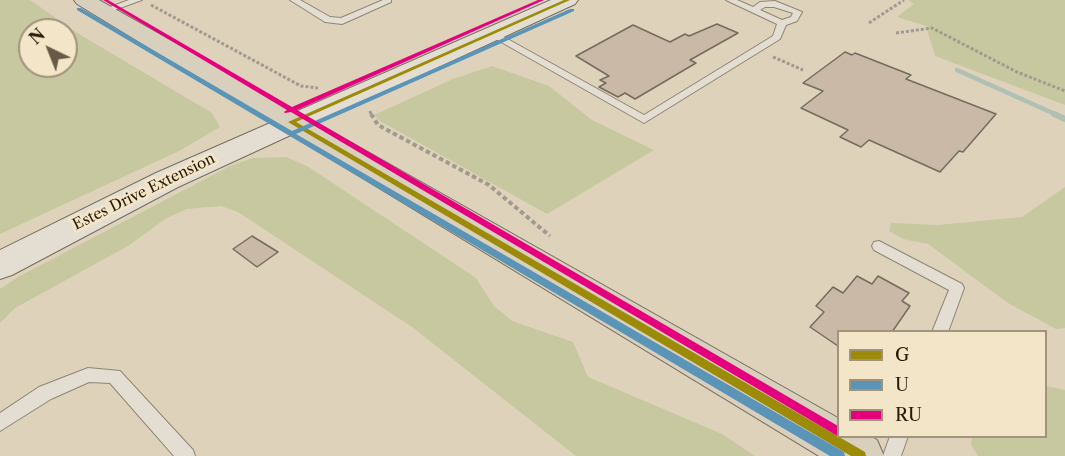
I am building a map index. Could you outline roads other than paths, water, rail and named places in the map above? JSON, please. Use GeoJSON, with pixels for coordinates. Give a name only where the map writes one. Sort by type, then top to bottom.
{"type":"FeatureCollection","features":[{"type":"Feature","properties":{"kind":"main road","name":"Estes Drive Extension"},"geometry":{"type":"LineString","coordinates":[[0,266],[124,200],[291,122],[568,0]]}},
{"type":"Feature","properties":{"kind":"main road"},"geometry":{"type":"LineString","coordinates":[[94,6],[861,456]]}},
{"type":"Feature","properties":{"kind":"lane"},"geometry":{"type":"LineString","coordinates":[[94,6],[140,0]]}},
{"type":"Feature","properties":{"kind":"lane"},"geometry":{"type":"LineString","coordinates":[[294,0],[328,20],[342,21],[387,3],[387,0]]}},
{"type":"Feature","properties":{"kind":"lane"},"geometry":{"type":"LineString","coordinates":[[730,0],[754,11],[782,23],[794,19],[798,12],[775,3],[764,4],[754,11]]}},
{"type":"Feature","properties":{"kind":"lane"},"geometry":{"type":"LineString","coordinates":[[492,34],[644,120],[777,37],[782,23]]}},
{"type":"Feature","properties":{"kind":"lane"},"geometry":{"type":"LineString","coordinates":[[879,246],[957,288],[941,330]]}},
{"type":"Feature","properties":{"kind":"lane"},"geometry":{"type":"LineString","coordinates":[[0,423],[45,393],[88,375],[114,376],[186,456]]}},
{"type":"Feature","properties":{"kind":"lane"},"geometry":{"type":"LineString","coordinates":[[892,456],[898,438]]}},
{"type":"Feature","properties":{"kind":"waterway"},"geometry":{"type":"LineString","coordinates":[[957,70],[1057,115]]}},
{"type":"Feature","properties":{"kind":"waterway"},"geometry":{"type":"LineString","coordinates":[[1054,114],[1065,119]]}}]}
